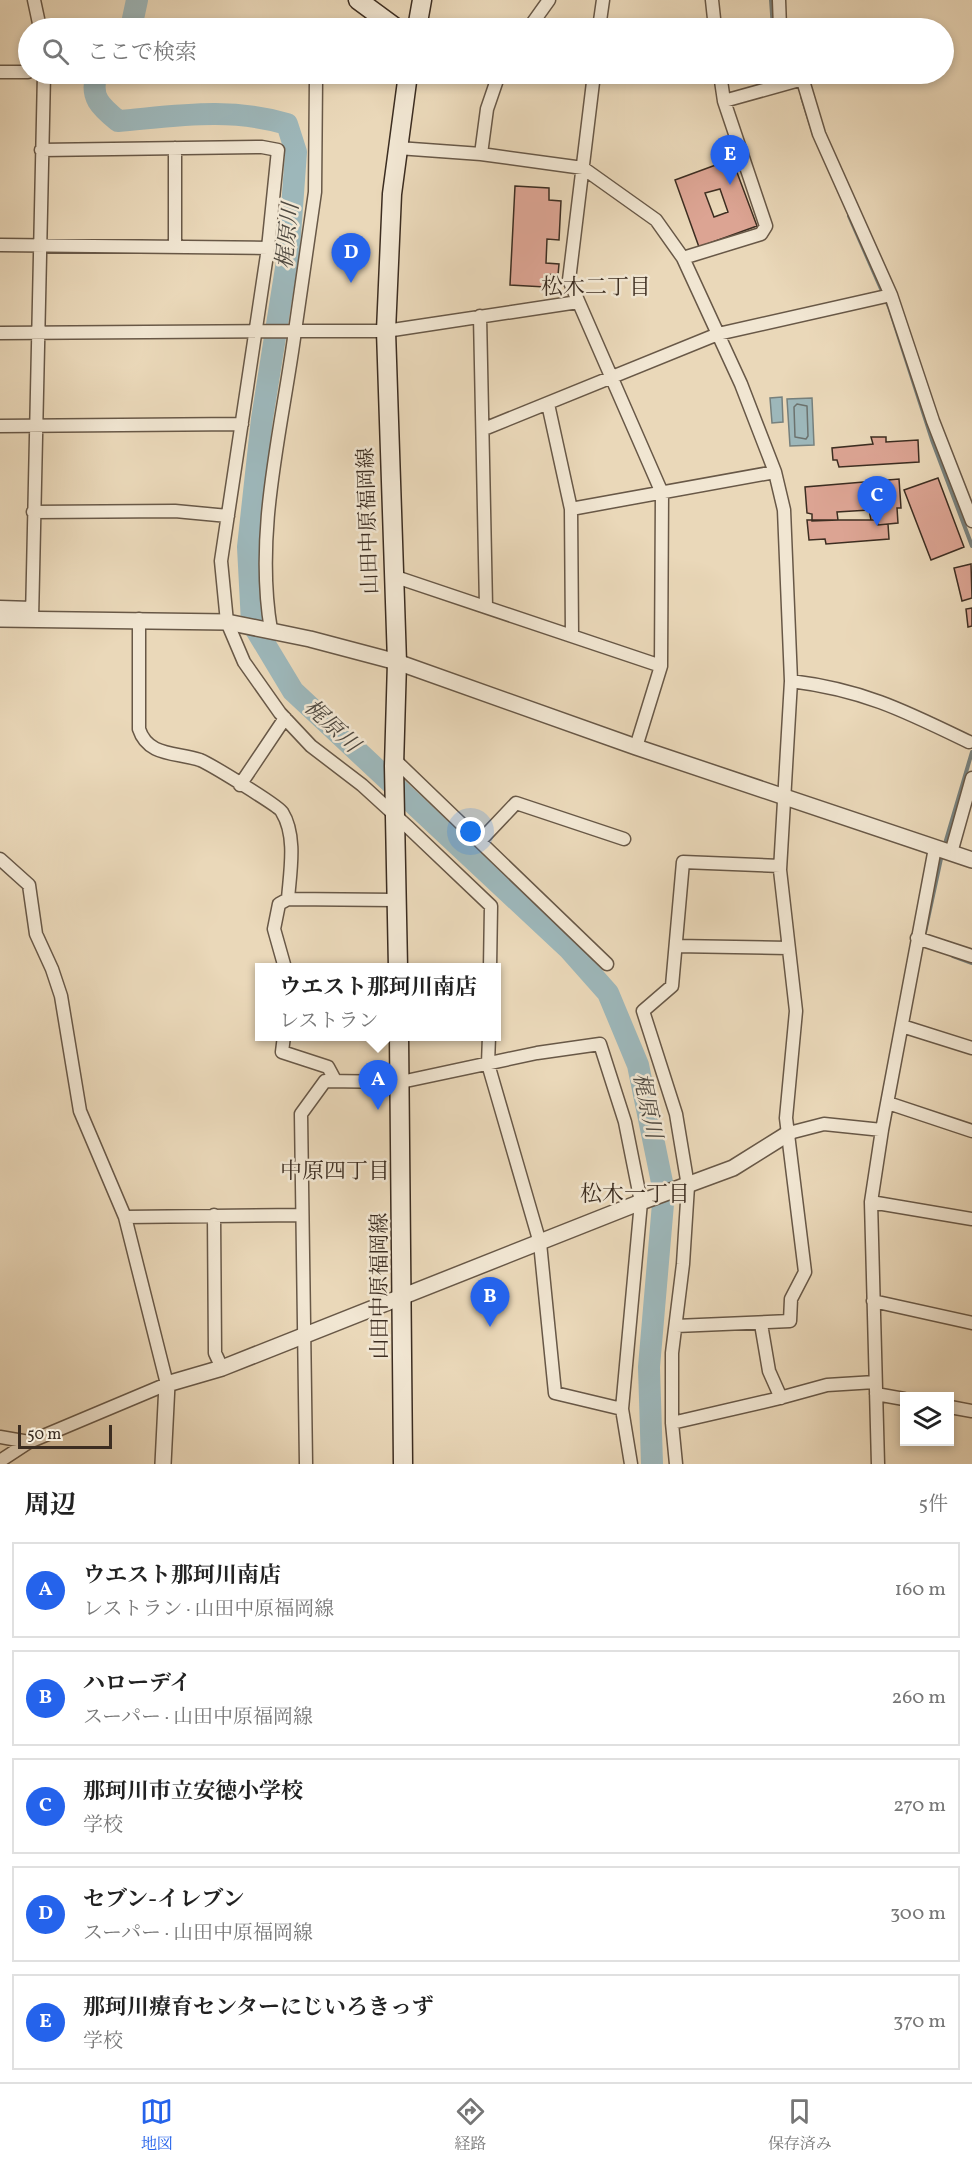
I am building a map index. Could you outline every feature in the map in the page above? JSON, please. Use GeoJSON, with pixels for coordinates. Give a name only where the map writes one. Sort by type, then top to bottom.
{"type":"FeatureCollection","features":[{"type":"Feature","properties":{"kind":"main road"},"geometry":{"type":"LineString","coordinates":[[358,0],[381,18]]}},
{"type":"Feature","properties":{"kind":"main road"},"geometry":{"type":"LineString","coordinates":[[419,18],[422,0]]}},
{"type":"Feature","properties":{"kind":"main road","name":"山田中原福岡線"},"geometry":{"type":"LineString","coordinates":[[398,963],[394,763],[397,663],[387,331],[392,194],[407,84]]}},
{"type":"Feature","properties":{"kind":"main road","name":"山田中原福岡線"},"geometry":{"type":"LineString","coordinates":[[399,1041],[403,1464]]}},
{"type":"Feature","properties":{"kind":"street"},"geometry":{"type":"LineString","coordinates":[[34,0],[38,18]]}},
{"type":"Feature","properties":{"kind":"street"},"geometry":{"type":"LineString","coordinates":[[536,18],[549,0]]}},
{"type":"Feature","properties":{"kind":"street"},"geometry":{"type":"LineString","coordinates":[[600,18],[603,0]]}},
{"type":"Feature","properties":{"kind":"street"},"geometry":{"type":"LineString","coordinates":[[712,0],[714,18]]}},
{"type":"Feature","properties":{"kind":"street"},"geometry":{"type":"LineString","coordinates":[[779,0],[780,18]]}},
{"type":"Feature","properties":{"kind":"street"},"geometry":{"type":"LineString","coordinates":[[0,72],[18,72]]}},
{"type":"Feature","properties":{"kind":"street"},"geometry":{"type":"LineString","coordinates":[[32,613],[38,246],[44,84]]}},
{"type":"Feature","properties":{"kind":"street"},"geometry":{"type":"LineString","coordinates":[[269,629],[264,567],[273,477],[313,211],[317,146],[316,84]]}},
{"type":"Feature","properties":{"kind":"street"},"geometry":{"type":"LineString","coordinates":[[481,154],[487,109],[496,84]]}},
{"type":"Feature","properties":{"kind":"street"},"geometry":{"type":"LineString","coordinates":[[593,84],[569,280],[662,493],[661,666],[636,747]]}},
{"type":"Feature","properties":{"kind":"street"},"geometry":{"type":"LineString","coordinates":[[684,258],[761,234],[766,226],[724,101],[721,84]]}},
{"type":"Feature","properties":{"kind":"street"},"geometry":{"type":"LineString","coordinates":[[724,101],[777,84]]}},
{"type":"Feature","properties":{"kind":"street"},"geometry":{"type":"LineString","coordinates":[[804,84],[819,135],[891,295],[933,421],[972,521]]}},
{"type":"Feature","properties":{"kind":"street"},"geometry":{"type":"LineString","coordinates":[[42,150],[262,147],[278,150],[257,331],[221,561],[230,622],[244,662],[285,718],[311,746],[395,809],[491,906],[490,963]]}},
{"type":"Feature","properties":{"kind":"street"},"geometry":{"type":"LineString","coordinates":[[175,148],[175,247]]}},
{"type":"Feature","properties":{"kind":"street"},"geometry":{"type":"LineString","coordinates":[[398,148],[481,154],[583,168],[656,220],[684,258],[718,334],[775,472],[784,510],[791,681],[780,866],[796,1011],[786,1118],[805,1272],[791,1299],[790,1321],[676,1326]]}},
{"type":"Feature","properties":{"kind":"street"},"geometry":{"type":"LineString","coordinates":[[0,245],[268,248]]}},
{"type":"Feature","properties":{"kind":"street"},"geometry":{"type":"LineString","coordinates":[[484,429],[718,334],[891,295]]}},
{"type":"Feature","properties":{"kind":"street"},"geometry":{"type":"LineString","coordinates":[[0,333],[387,331],[579,302]]}},
{"type":"Feature","properties":{"kind":"street"},"geometry":{"type":"LineString","coordinates":[[480,316],[486,606]]}},
{"type":"Feature","properties":{"kind":"street"},"geometry":{"type":"LineString","coordinates":[[548,404],[571,509],[572,635]]}},
{"type":"Feature","properties":{"kind":"street"},"geometry":{"type":"LineString","coordinates":[[0,426],[242,424]]}},
{"type":"Feature","properties":{"kind":"street"},"geometry":{"type":"LineString","coordinates":[[571,509],[775,472]]}},
{"type":"Feature","properties":{"kind":"street"},"geometry":{"type":"LineString","coordinates":[[33,512],[175,511],[228,516]]}},
{"type":"Feature","properties":{"kind":"street"},"geometry":{"type":"LineString","coordinates":[[393,576],[661,666]]}},
{"type":"Feature","properties":{"kind":"street"},"geometry":{"type":"LineString","coordinates":[[0,607],[32,613],[230,622],[269,629],[397,663],[636,747],[972,860]]}},
{"type":"Feature","properties":{"kind":"street"},"geometry":{"type":"LineString","coordinates":[[0,619],[32,613]]}},
{"type":"Feature","properties":{"kind":"street"},"geometry":{"type":"LineString","coordinates":[[139,619],[139,729],[143,741],[154,749],[202,761],[282,811],[289,831],[291,853],[288,899]]}},
{"type":"Feature","properties":{"kind":"street"},"geometry":{"type":"LineString","coordinates":[[791,681],[829,686],[875,698],[969,742]]}},
{"type":"Feature","properties":{"kind":"street"},"geometry":{"type":"LineString","coordinates":[[240,785],[285,718]]}},
{"type":"Feature","properties":{"kind":"street"},"geometry":{"type":"LineString","coordinates":[[394,763],[481,840],[607,964]]}},
{"type":"Feature","properties":{"kind":"street"},"geometry":{"type":"LineString","coordinates":[[951,853],[972,778]]}},
{"type":"Feature","properties":{"kind":"street"},"geometry":{"type":"LineString","coordinates":[[481,840],[516,803],[624,839]]}},
{"type":"Feature","properties":{"kind":"street"},"geometry":{"type":"LineString","coordinates":[[878,1464],[871,1202],[882,1130],[935,848]]}},
{"type":"Feature","properties":{"kind":"street"},"geometry":{"type":"LineString","coordinates":[[0,859],[29,885],[36,934],[61,996],[80,1111],[125,1217],[167,1384],[163,1464]]}},
{"type":"Feature","properties":{"kind":"street"},"geometry":{"type":"LineString","coordinates":[[676,1464],[672,1423],[672,1353],[687,1222],[688,1186],[676,1114],[643,1011],[672,986],[683,862],[780,866]]}},
{"type":"Feature","properties":{"kind":"street"},"geometry":{"type":"LineString","coordinates":[[284,963],[274,929],[279,904],[288,899],[396,900]]}},
{"type":"Feature","properties":{"kind":"street"},"geometry":{"type":"LineString","coordinates":[[917,938],[972,956]]}},
{"type":"Feature","properties":{"kind":"street"},"geometry":{"type":"LineString","coordinates":[[675,946],[788,948]]}},
{"type":"Feature","properties":{"kind":"street"},"geometry":{"type":"LineString","coordinates":[[902,1026],[972,1048]]}},
{"type":"Feature","properties":{"kind":"street"},"geometry":{"type":"LineString","coordinates":[[283,1041],[282,1052],[328,1067],[335,1080]]}},
{"type":"Feature","properties":{"kind":"street"},"geometry":{"type":"LineString","coordinates":[[489,1041],[489,1064],[540,1243],[555,1393],[622,1409]]}},
{"type":"Feature","properties":{"kind":"street"},"geometry":{"type":"LineString","coordinates":[[306,1464],[301,1114],[326,1081],[401,1082],[600,1044],[625,1122],[641,1202],[622,1409],[631,1464]]}},
{"type":"Feature","properties":{"kind":"street"},"geometry":{"type":"LineString","coordinates":[[888,1103],[972,1131]]}},
{"type":"Feature","properties":{"kind":"street"},"geometry":{"type":"LineString","coordinates":[[0,1461],[28,1442],[167,1384],[222,1368],[641,1202],[733,1168],[789,1133],[824,1124],[882,1130]]}},
{"type":"Feature","properties":{"kind":"street"},"geometry":{"type":"LineString","coordinates":[[871,1202],[972,1220]]}},
{"type":"Feature","properties":{"kind":"street"},"geometry":{"type":"LineString","coordinates":[[214,1215],[215,1353],[222,1368]]}},
{"type":"Feature","properties":{"kind":"street"},"geometry":{"type":"LineString","coordinates":[[125,1217],[302,1215]]}},
{"type":"Feature","properties":{"kind":"street"},"geometry":{"type":"LineString","coordinates":[[873,1301],[972,1323]]}},
{"type":"Feature","properties":{"kind":"street"},"geometry":{"type":"LineString","coordinates":[[761,1324],[769,1371],[781,1398]]}},
{"type":"Feature","properties":{"kind":"street"},"geometry":{"type":"LineString","coordinates":[[672,1423],[827,1385],[875,1388],[900,1397]]}},
{"type":"Feature","properties":{"kind":"street"},"geometry":{"type":"LineString","coordinates":[[954,1408],[972,1411]]}},
{"type":"Feature","properties":{"kind":"street"},"geometry":{"type":"LineString","coordinates":[[0,1437],[28,1442]]}},
{"type":"Feature","properties":{"kind":"water"},"geometry":{"type":"Polygon","coordinates":[[[782,397],[783,422],[772,423],[770,398],[782,397]]]}},
{"type":"Feature","properties":{"kind":"water"},"geometry":{"type":"Polygon","coordinates":[[[812,398],[814,445],[790,446],[787,399],[812,398]]]}},
{"type":"Feature","properties":{"kind":"building"},"geometry":{"type":"Polygon","coordinates":[[[732,159],[757,226],[699,247],[675,180],[732,159]],[[720,189],[705,193],[714,217],[728,212],[720,189]]]}},
{"type":"Feature","properties":{"kind":"building"},"geometry":{"type":"Polygon","coordinates":[[[515,186],[549,188],[549,200],[561,201],[559,240],[547,239],[546,263],[559,264],[558,275],[545,274],[545,287],[510,285],[515,186]]]}},
{"type":"Feature","properties":{"kind":"building"},"geometry":{"type":"Polygon","coordinates":[[[871,437],[886,437],[886,442],[918,440],[919,462],[839,467],[837,460],[833,460],[832,448],[873,444],[871,437]]]}},
{"type":"Feature","properties":{"kind":"building"},"geometry":{"type":"Polygon","coordinates":[[[938,478],[964,547],[931,560],[904,490],[938,478]]]}},
{"type":"Feature","properties":{"kind":"building"},"geometry":{"type":"Polygon","coordinates":[[[899,479],[901,508],[897,508],[898,523],[878,525],[877,520],[871,520],[869,510],[837,512],[838,520],[812,521],[812,514],[807,513],[805,487],[899,479]]]}},
{"type":"Feature","properties":{"kind":"building"},"geometry":{"type":"Polygon","coordinates":[[[807,520],[877,520],[878,525],[888,524],[889,539],[826,544],[825,539],[809,540],[807,520]]]}},
{"type":"Feature","properties":{"kind":"building"},"geometry":{"type":"Polygon","coordinates":[[[971,564],[972,598],[962,601],[954,568],[971,564]]]}},
{"type":"Feature","properties":{"kind":"building"},"geometry":{"type":"Polygon","coordinates":[[[972,608],[972,626],[968,627],[966,609],[972,608]]]}},
{"type":"Feature","properties":{"kind":"waterway","name":"梶原川"},"geometry":{"type":"LineString","coordinates":[[133,18],[137,0]]}},
{"type":"Feature","properties":{"kind":"waterway"},"geometry":{"type":"LineString","coordinates":[[771,0],[772,18]]}},
{"type":"Feature","properties":{"kind":"waterway","name":"梶原川"},"geometry":{"type":"LineString","coordinates":[[95,84],[98,101],[118,121],[224,114],[287,124],[296,152],[289,249],[262,419],[248,547],[252,623],[293,691],[569,949],[608,993],[638,1065],[664,1192],[649,1367],[652,1464]]}},
{"type":"Feature","properties":{"kind":"waterway"},"geometry":{"type":"LineString","coordinates":[[802,97],[814,135]]}},
{"type":"Feature","properties":{"kind":"waterway"},"geometry":{"type":"LineString","coordinates":[[849,216],[889,307],[932,440],[972,546]]}},
{"type":"Feature","properties":{"kind":"waterway"},"geometry":{"type":"LineString","coordinates":[[944,847],[972,752]]}},
{"type":"Feature","properties":{"kind":"waterway"},"geometry":{"type":"LineString","coordinates":[[924,937],[942,854]]}},
{"type":"Feature","properties":{"kind":"waterway"},"geometry":{"type":"LineString","coordinates":[[953,956],[972,963]]}},
{"type":"Feature","properties":{"kind":"place","name":"那珂川療育センターにじいろきっず"},"geometry":{"type":"Point","coordinates":[730,185]}},
{"type":"Feature","properties":{"kind":"place","name":"セブン-イレブン"},"geometry":{"type":"Point","coordinates":[351,283]}},
{"type":"Feature","properties":{"kind":"place","name":"那珂川市立安徳小学校"},"geometry":{"type":"Point","coordinates":[877,526]}},
{"type":"Feature","properties":{"kind":"place","name":"ウエスト那珂川南店"},"geometry":{"type":"Point","coordinates":[378,1110]}},
{"type":"Feature","properties":{"kind":"place","name":"ハローデイ"},"geometry":{"type":"Point","coordinates":[490,1327]}},
{"type":"Feature","properties":{"kind":"district","name":"松木二丁目"},"geometry":{"type":"Point","coordinates":[596,288]}},
{"type":"Feature","properties":{"kind":"district","name":"中原四丁目"},"geometry":{"type":"Point","coordinates":[335,1172]}},
{"type":"Feature","properties":{"kind":"district","name":"松木一丁目"},"geometry":{"type":"Point","coordinates":[635,1195]}}]}
